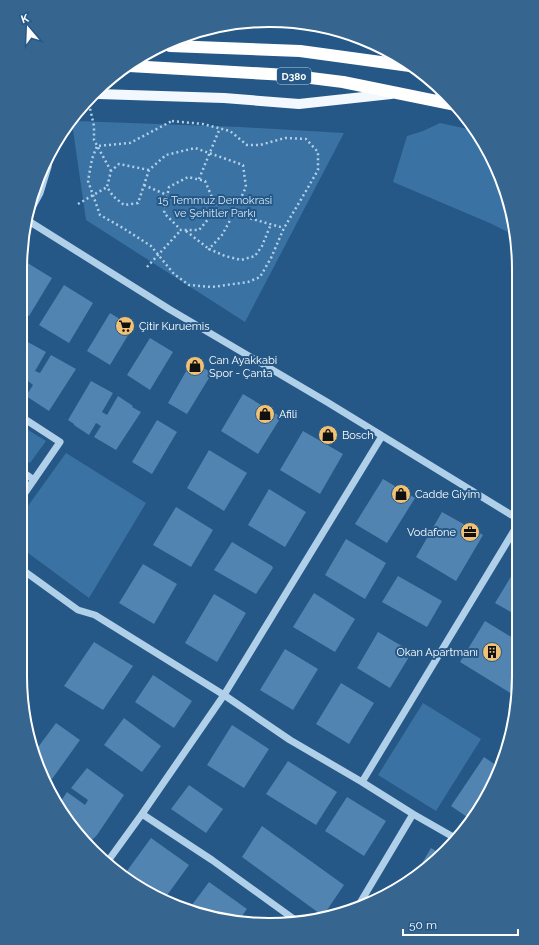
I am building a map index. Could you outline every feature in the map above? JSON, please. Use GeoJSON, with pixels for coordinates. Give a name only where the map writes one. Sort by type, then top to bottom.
{"type":"FeatureCollection","features":[{"type":"Feature","properties":{"kind":"highway","name":"D380"},"geometry":{"type":"LineString","coordinates":[[175,46],[300,50],[399,64]]}},
{"type":"Feature","properties":{"kind":"highway","name":"D380"},"geometry":{"type":"LineString","coordinates":[[137,66],[287,75],[343,82],[400,93],[438,95]]}},
{"type":"Feature","properties":{"kind":"main road"},"geometry":{"type":"LineString","coordinates":[[102,94],[224,98],[298,104],[400,93]]}},
{"type":"Feature","properties":{"kind":"street"},"geometry":{"type":"LineString","coordinates":[[39,195],[44,180]]}},
{"type":"Feature","properties":{"kind":"street"},"geometry":{"type":"LineString","coordinates":[[32,223],[169,309],[328,402],[512,515]]}},
{"type":"Feature","properties":{"kind":"street"},"geometry":{"type":"LineString","coordinates":[[27,421],[60,442],[27,490]]}},
{"type":"Feature","properties":{"kind":"street"},"geometry":{"type":"LineString","coordinates":[[110,858],[224,695],[382,436]]}},
{"type":"Feature","properties":{"kind":"street"},"geometry":{"type":"LineString","coordinates":[[27,475],[34,480]]}},
{"type":"Feature","properties":{"kind":"street"},"geometry":{"type":"LineString","coordinates":[[362,782],[512,534]]}},
{"type":"Feature","properties":{"kind":"street"},"geometry":{"type":"LineString","coordinates":[[27,573],[78,610],[95,615],[224,695],[290,740],[451,836]]}},
{"type":"Feature","properties":{"kind":"street"},"geometry":{"type":"LineString","coordinates":[[142,814],[212,860],[291,917]]}},
{"type":"Feature","properties":{"kind":"street"},"geometry":{"type":"LineString","coordinates":[[362,900],[413,814]]}},
{"type":"Feature","properties":{"kind":"path"},"geometry":{"type":"LineString","coordinates":[[90,107],[94,126],[94,140],[111,170]]}},
{"type":"Feature","properties":{"kind":"path"},"geometry":{"type":"LineString","coordinates":[[172,122],[203,124],[230,131],[247,145],[260,145],[285,138],[306,139],[318,152],[318,170],[284,228],[271,258],[260,277],[248,282],[212,287],[189,285],[174,274],[151,246],[124,228],[100,215],[88,181],[92,159],[97,146],[130,143],[172,122]]}},
{"type":"Feature","properties":{"kind":"path"},"geometry":{"type":"LineString","coordinates":[[199,179],[220,128]]}},
{"type":"Feature","properties":{"kind":"path"},"geometry":{"type":"LineString","coordinates":[[149,170],[119,164],[111,170],[107,187],[113,196],[124,205],[138,203],[149,170],[166,155],[195,148],[243,165],[246,187],[222,235],[210,249]]}},
{"type":"Feature","properties":{"kind":"path"},"geometry":{"type":"LineString","coordinates":[[218,209],[199,230],[181,230],[164,213],[169,187],[188,177],[205,181],[218,209],[233,215],[284,228]]}},
{"type":"Feature","properties":{"kind":"path"},"geometry":{"type":"LineString","coordinates":[[144,185],[167,195]]}},
{"type":"Feature","properties":{"kind":"path"},"geometry":{"type":"LineString","coordinates":[[78,204],[107,187]]}},
{"type":"Feature","properties":{"kind":"path"},"geometry":{"type":"LineString","coordinates":[[185,231],[210,249],[226,256],[241,260],[255,256],[262,246],[271,224]]}},
{"type":"Feature","properties":{"kind":"path"},"geometry":{"type":"LineString","coordinates":[[147,267],[181,230]]}},
{"type":"Feature","properties":{"kind":"green space","name":"15 Temmuz Demokrasi ve Şehitler Parkı"},"geometry":{"type":"Polygon","coordinates":[[[78,121],[240,127],[344,133],[245,322],[86,220],[73,128],[78,121]]]}},
{"type":"Feature","properties":{"kind":"green space"},"geometry":{"type":"Polygon","coordinates":[[[440,123],[467,129],[480,148],[494,177],[504,207],[509,233],[492,224],[393,182],[407,136],[423,131],[440,123]]]}},
{"type":"Feature","properties":{"kind":"green space"},"geometry":{"type":"Polygon","coordinates":[[[27,429],[46,441],[30,463],[27,461],[27,429]]]}},
{"type":"Feature","properties":{"kind":"green space"},"geometry":{"type":"Polygon","coordinates":[[[66,453],[146,503],[89,598],[27,552],[27,507],[66,453]]]}},
{"type":"Feature","properties":{"kind":"green space"},"geometry":{"type":"Polygon","coordinates":[[[423,703],[481,739],[436,811],[378,775],[423,703]]]}},
{"type":"Feature","properties":{"kind":"building"},"geometry":{"type":"Polygon","coordinates":[[[27,263],[52,278],[29,316],[27,315],[27,263]]]}},
{"type":"Feature","properties":{"kind":"building"},"geometry":{"type":"Polygon","coordinates":[[[64,285],[93,303],[69,343],[39,325],[64,285]]]}},
{"type":"Feature","properties":{"kind":"building"},"geometry":{"type":"Polygon","coordinates":[[[110,313],[133,327],[110,365],[87,351],[110,313]]]}},
{"type":"Feature","properties":{"kind":"building"},"geometry":{"type":"Polygon","coordinates":[[[150,338],[173,352],[150,390],[127,375],[150,338]]]}},
{"type":"Feature","properties":{"kind":"building"},"geometry":{"type":"Polygon","coordinates":[[[27,342],[46,352],[35,371],[40,373],[51,355],[76,369],[49,411],[27,397],[33,385],[28,381],[27,383],[27,342]]]}},
{"type":"Feature","properties":{"kind":"building"},"geometry":{"type":"Polygon","coordinates":[[[192,361],[212,373],[187,414],[168,403],[192,361]]]}},
{"type":"Feature","properties":{"kind":"building"},"geometry":{"type":"Polygon","coordinates":[[[91,381],[113,393],[102,412],[107,415],[118,396],[141,412],[116,450],[94,437],[101,426],[96,423],[89,435],[68,420],[91,381]]]}},
{"type":"Feature","properties":{"kind":"building"},"geometry":{"type":"Polygon","coordinates":[[[243,394],[281,417],[258,454],[221,431],[243,394]]]}},
{"type":"Feature","properties":{"kind":"building"},"geometry":{"type":"Polygon","coordinates":[[[157,420],[177,432],[152,474],[132,462],[157,420]]]}},
{"type":"Feature","properties":{"kind":"building"},"geometry":{"type":"Polygon","coordinates":[[[303,431],[343,454],[320,494],[280,470],[303,431]]]}},
{"type":"Feature","properties":{"kind":"building"},"geometry":{"type":"Polygon","coordinates":[[[209,450],[247,473],[224,511],[187,488],[209,450]]]}},
{"type":"Feature","properties":{"kind":"building"},"geometry":{"type":"Polygon","coordinates":[[[383,479],[415,498],[387,543],[355,524],[383,479]]]}},
{"type":"Feature","properties":{"kind":"building"},"geometry":{"type":"Polygon","coordinates":[[[269,489],[306,512],[285,547],[248,525],[269,489]]]}},
{"type":"Feature","properties":{"kind":"building"},"geometry":{"type":"Polygon","coordinates":[[[176,507],[213,530],[191,567],[153,545],[176,507]]]}},
{"type":"Feature","properties":{"kind":"building"},"geometry":{"type":"Polygon","coordinates":[[[442,512],[483,535],[456,581],[416,557],[442,512]]]}},
{"type":"Feature","properties":{"kind":"building"},"geometry":{"type":"Polygon","coordinates":[[[346,539],[386,563],[365,599],[325,575],[346,539]]]}},
{"type":"Feature","properties":{"kind":"building"},"geometry":{"type":"Polygon","coordinates":[[[232,542],[273,568],[256,594],[214,570],[232,542]]]}},
{"type":"Feature","properties":{"kind":"building"},"geometry":{"type":"Polygon","coordinates":[[[143,564],[177,584],[154,624],[119,603],[143,564]]]}},
{"type":"Feature","properties":{"kind":"building"},"geometry":{"type":"Polygon","coordinates":[[[512,575],[512,613],[495,603],[512,575]]]}},
{"type":"Feature","properties":{"kind":"building"},"geometry":{"type":"Polygon","coordinates":[[[398,576],[442,601],[427,627],[382,602],[398,576]]]}},
{"type":"Feature","properties":{"kind":"building"},"geometry":{"type":"Polygon","coordinates":[[[314,593],[355,619],[335,652],[293,627],[314,593]]]}},
{"type":"Feature","properties":{"kind":"building"},"geometry":{"type":"Polygon","coordinates":[[[214,594],[246,613],[217,662],[185,643],[214,594]]]}},
{"type":"Feature","properties":{"kind":"building","name":"Okan Apartmanı"},"geometry":{"type":"Polygon","coordinates":[[[485,621],[512,637],[511,693],[460,662],[485,621]]]}},
{"type":"Feature","properties":{"kind":"building"},"geometry":{"type":"Polygon","coordinates":[[[378,632],[412,652],[390,688],[357,668],[378,632]]]}},
{"type":"Feature","properties":{"kind":"building"},"geometry":{"type":"Polygon","coordinates":[[[94,642],[133,666],[103,710],[64,686],[94,642]]]}},
{"type":"Feature","properties":{"kind":"building"},"geometry":{"type":"Polygon","coordinates":[[[285,649],[318,669],[293,710],[260,690],[285,649]]]}},
{"type":"Feature","properties":{"kind":"building"},"geometry":{"type":"Polygon","coordinates":[[[153,675],[192,701],[174,728],[135,702],[153,675]]]}},
{"type":"Feature","properties":{"kind":"building"},"geometry":{"type":"Polygon","coordinates":[[[341,683],[374,703],[349,744],[316,724],[341,683]]]}},
{"type":"Feature","properties":{"kind":"building"},"geometry":{"type":"Polygon","coordinates":[[[124,718],[161,746],[142,772],[104,745],[124,718]]]}},
{"type":"Feature","properties":{"kind":"building"},"geometry":{"type":"Polygon","coordinates":[[[56,723],[80,740],[52,779],[49,777],[45,768],[38,747],[56,723]]]}},
{"type":"Feature","properties":{"kind":"building"},"geometry":{"type":"Polygon","coordinates":[[[232,725],[269,749],[244,788],[207,765],[232,725]]]}},
{"type":"Feature","properties":{"kind":"building"},"geometry":{"type":"Polygon","coordinates":[[[484,757],[495,765],[480,797],[466,817],[451,806],[484,757]]]}},
{"type":"Feature","properties":{"kind":"building"},"geometry":{"type":"Polygon","coordinates":[[[288,761],[337,792],[316,825],[266,794],[288,761]]]}},
{"type":"Feature","properties":{"kind":"building"},"geometry":{"type":"Polygon","coordinates":[[[87,768],[124,795],[97,835],[92,840],[77,823],[61,800],[67,792],[85,805],[88,800],[71,788],[87,768]]]}},
{"type":"Feature","properties":{"kind":"building"},"geometry":{"type":"Polygon","coordinates":[[[189,785],[223,809],[206,833],[171,809],[189,785]]]}},
{"type":"Feature","properties":{"kind":"building"},"geometry":{"type":"Polygon","coordinates":[[[347,797],[386,821],[364,856],[325,831],[347,797]]]}},
{"type":"Feature","properties":{"kind":"building"},"geometry":{"type":"Polygon","coordinates":[[[262,826],[344,885],[326,911],[318,913],[242,857],[262,826]]]}},
{"type":"Feature","properties":{"kind":"building"},"geometry":{"type":"Polygon","coordinates":[[[151,838],[189,865],[167,895],[148,886],[127,871],[151,838]]]}},
{"type":"Feature","properties":{"kind":"building"},"geometry":{"type":"Polygon","coordinates":[[[431,848],[436,851],[429,858],[421,864],[431,848]]]}},
{"type":"Feature","properties":{"kind":"building"},"geometry":{"type":"Polygon","coordinates":[[[209,882],[247,909],[242,916],[238,916],[207,910],[192,905],[209,882]]]}},
{"type":"Feature","properties":{"kind":"place","name":"Çitir Kuruemis"},"geometry":{"type":"Point","coordinates":[125,326]}},
{"type":"Feature","properties":{"kind":"place","name":"Can Ayakkabi Spor - Çanta"},"geometry":{"type":"Point","coordinates":[195,366]}},
{"type":"Feature","properties":{"kind":"place","name":"Afili"},"geometry":{"type":"Point","coordinates":[265,414]}},
{"type":"Feature","properties":{"kind":"place","name":"Bosch"},"geometry":{"type":"Point","coordinates":[328,435]}},
{"type":"Feature","properties":{"kind":"place","name":"Cadde Giyim"},"geometry":{"type":"Point","coordinates":[401,494]}},
{"type":"Feature","properties":{"kind":"place","name":"Vodafone"},"geometry":{"type":"Point","coordinates":[470,532]}},
{"type":"Feature","properties":{"kind":"place","name":"Okan Apartmanı"},"geometry":{"type":"Point","coordinates":[492,652]}}]}
